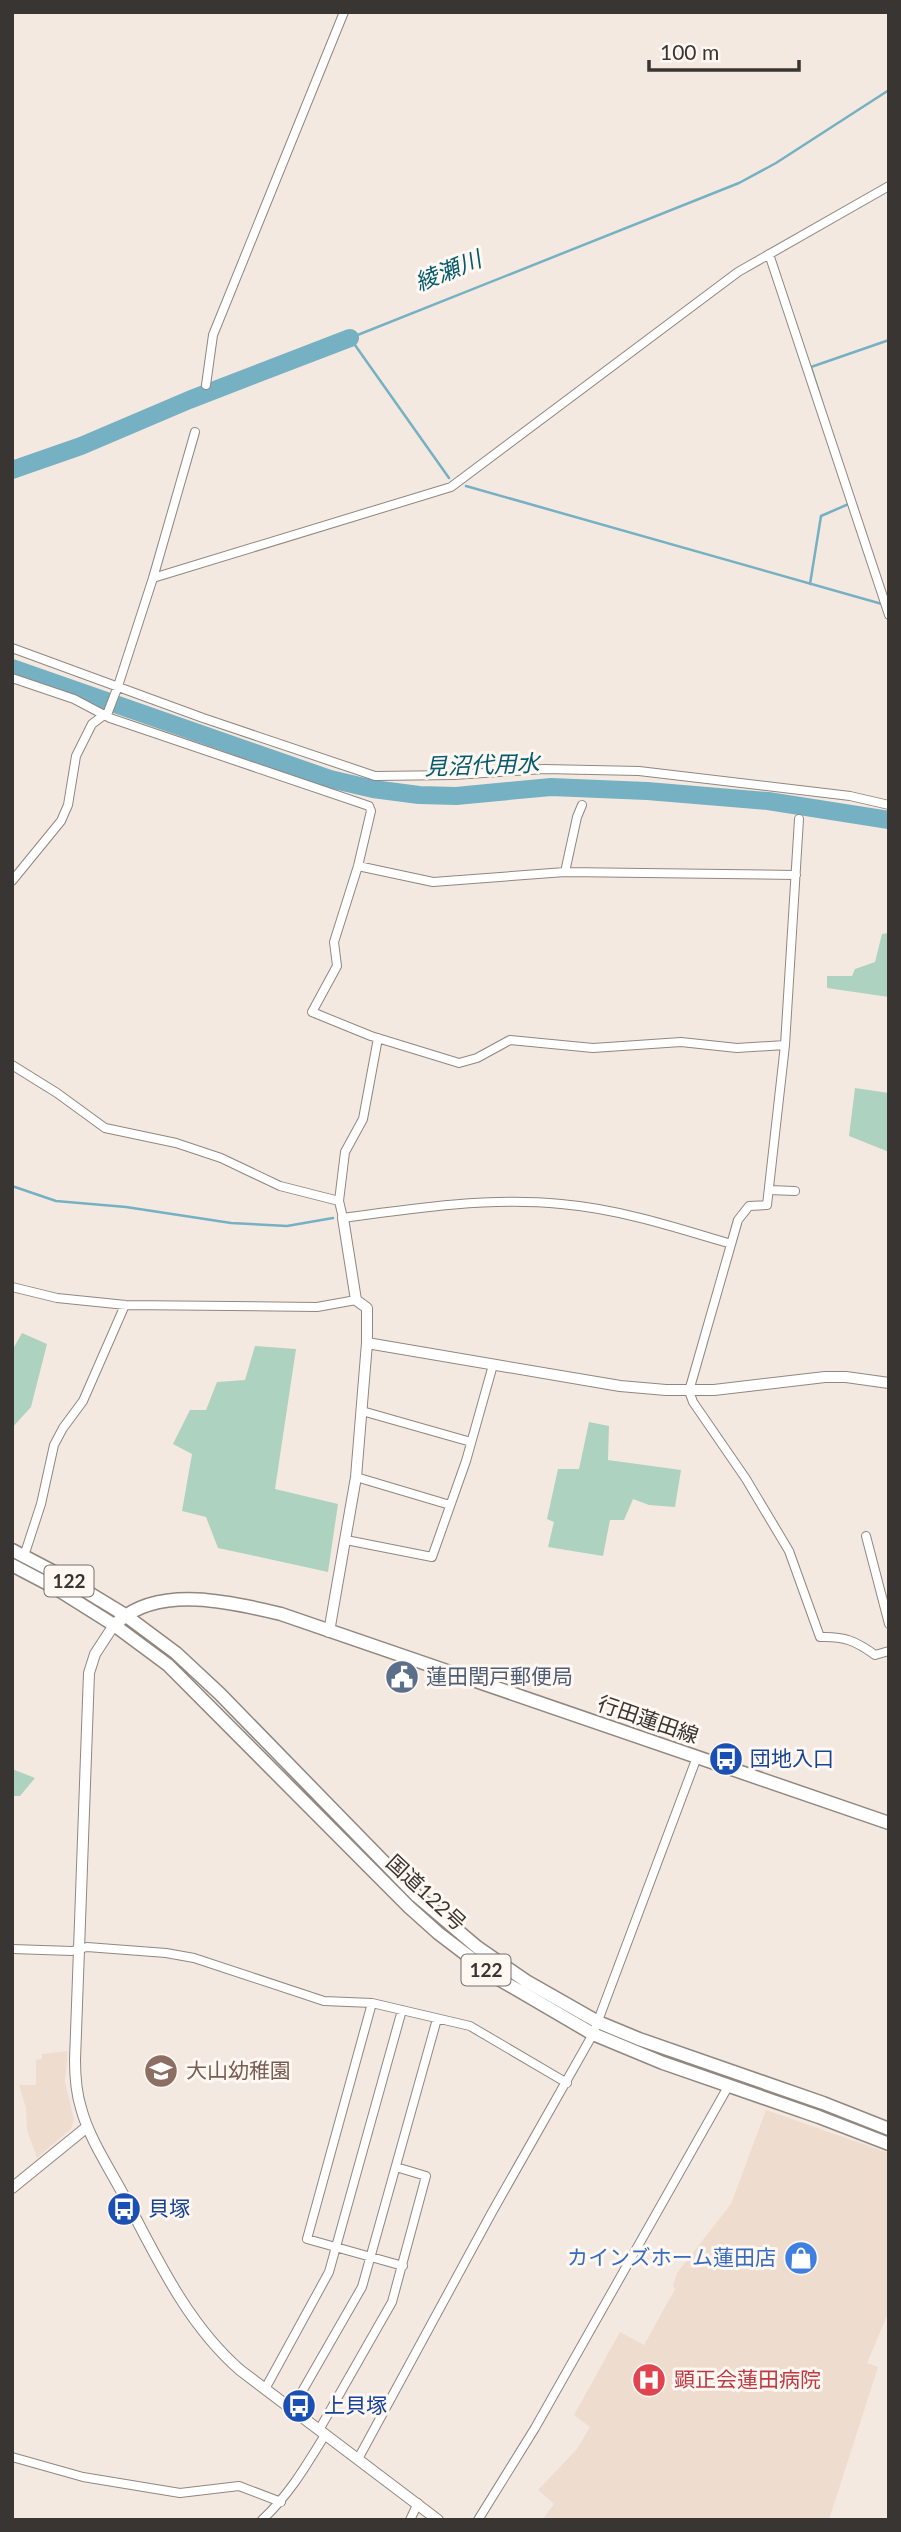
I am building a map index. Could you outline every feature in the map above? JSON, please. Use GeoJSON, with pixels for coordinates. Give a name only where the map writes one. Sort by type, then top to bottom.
{"type":"FeatureCollection","features":[{"type":"Feature","properties":{"kind":"main road","name":"122"},"geometry":{"type":"LineString","coordinates":[[18,1553],[125,1615]]}},
{"type":"Feature","properties":{"kind":"main road","name":"122"},"geometry":{"type":"LineString","coordinates":[[12,1565],[52,1586],[114,1625]]}},
{"type":"Feature","properties":{"kind":"main road","name":"行田蓮田線"},"geometry":{"type":"LineString","coordinates":[[114,1625],[125,1615],[156,1602],[178,1599],[252,1606],[889,1823]]}},
{"type":"Feature","properties":{"kind":"main road","name":"国道122号"},"geometry":{"type":"LineString","coordinates":[[125,1615],[176,1653],[212,1686],[328,1807],[446,1922],[523,1979],[596,2028],[823,2103],[889,2129]]}},
{"type":"Feature","properties":{"kind":"main road","name":"国道122号"},"geometry":{"type":"LineString","coordinates":[[114,1625],[173,1670],[409,1908],[497,1978],[663,2063],[889,2144]]}},
{"type":"Feature","properties":{"kind":"street"},"geometry":{"type":"LineString","coordinates":[[206,385],[213,335],[344,12]]}},
{"type":"Feature","properties":{"kind":"street"},"geometry":{"type":"LineString","coordinates":[[153,578],[451,486],[738,272],[889,186]]}},
{"type":"Feature","properties":{"kind":"street"},"geometry":{"type":"LineString","coordinates":[[769,254],[889,615]]}},
{"type":"Feature","properties":{"kind":"street"},"geometry":{"type":"LineString","coordinates":[[12,881],[61,821],[68,806],[76,756],[92,724],[106,713],[118,686],[153,578],[195,432]]}},
{"type":"Feature","properties":{"kind":"street"},"geometry":{"type":"LineString","coordinates":[[12,648],[203,718],[375,776],[454,775],[544,769],[639,771],[850,796],[889,805]]}},
{"type":"Feature","properties":{"kind":"street"},"geometry":{"type":"LineString","coordinates":[[12,678],[369,806],[371,811],[358,866],[334,942],[337,966],[312,1012],[378,1038],[459,1062],[477,1058],[510,1040],[593,1048],[681,1042],[737,1048],[785,1045]]}},
{"type":"Feature","properties":{"kind":"street"},"geometry":{"type":"LineString","coordinates":[[565,872],[582,805]]}},
{"type":"Feature","properties":{"kind":"street"},"geometry":{"type":"LineString","coordinates":[[799,819],[785,1045],[767,1205],[750,1206],[738,1220],[689,1391],[789,1551],[820,1637],[838,1636],[849,1639],[875,1655],[889,1651]]}},
{"type":"Feature","properties":{"kind":"street"},"geometry":{"type":"LineString","coordinates":[[358,866],[433,882],[565,872],[796,875]]}},
{"type":"Feature","properties":{"kind":"street"},"geometry":{"type":"LineString","coordinates":[[356,1300],[339,1201],[345,1152],[363,1119],[378,1038]]}},
{"type":"Feature","properties":{"kind":"street"},"geometry":{"type":"LineString","coordinates":[[12,1065],[105,1128],[187,1147],[220,1158],[280,1186],[339,1201]]}},
{"type":"Feature","properties":{"kind":"street"},"geometry":{"type":"LineString","coordinates":[[769,1190],[795,1191]]}},
{"type":"Feature","properties":{"kind":"street"},"geometry":{"type":"LineString","coordinates":[[343,1217],[518,1202],[562,1204],[646,1219],[731,1244]]}},
{"type":"Feature","properties":{"kind":"street"},"geometry":{"type":"LineString","coordinates":[[12,1287],[57,1298],[125,1305],[317,1307],[356,1300],[368,1308],[356,1477],[329,1632]]}},
{"type":"Feature","properties":{"kind":"street"},"geometry":{"type":"LineString","coordinates":[[18,1553],[41,1504],[54,1445],[83,1401],[125,1305]]}},
{"type":"Feature","properties":{"kind":"street"},"geometry":{"type":"LineString","coordinates":[[367,1343],[620,1386],[689,1391],[825,1377],[889,1383]]}},
{"type":"Feature","properties":{"kind":"street"},"geometry":{"type":"LineString","coordinates":[[346,1539],[432,1557],[471,1441],[493,1364]]}},
{"type":"Feature","properties":{"kind":"street"},"geometry":{"type":"LineString","coordinates":[[362,1411],[471,1441]]}},
{"type":"Feature","properties":{"kind":"street"},"geometry":{"type":"LineString","coordinates":[[356,1477],[450,1505]]}},
{"type":"Feature","properties":{"kind":"street"},"geometry":{"type":"LineString","coordinates":[[866,1536],[889,1624]]}},
{"type":"Feature","properties":{"kind":"street"},"geometry":{"type":"LineString","coordinates":[[114,1625],[95,1654],[89,1673],[78,1949],[76,2088],[87,2127],[168,2277],[197,2323],[227,2358],[438,2520]]}},
{"type":"Feature","properties":{"kind":"street"},"geometry":{"type":"LineString","coordinates":[[358,2459],[596,2028],[697,1758]]}},
{"type":"Feature","properties":{"kind":"street"},"geometry":{"type":"LineString","coordinates":[[12,1949],[72,1951],[87,1947],[194,1958],[324,2001],[372,2003],[470,2026],[567,2083]]}},
{"type":"Feature","properties":{"kind":"street"},"geometry":{"type":"LineString","coordinates":[[372,2003],[307,2239],[403,2266]]}},
{"type":"Feature","properties":{"kind":"street"},"geometry":{"type":"LineString","coordinates":[[265,2389],[329,2272],[402,2010]]}},
{"type":"Feature","properties":{"kind":"street"},"geometry":{"type":"LineString","coordinates":[[292,2409],[362,2287],[437,2018]]}},
{"type":"Feature","properties":{"kind":"street"},"geometry":{"type":"LineString","coordinates":[[478,2520],[535,2428],[729,2085]]}},
{"type":"Feature","properties":{"kind":"street"},"geometry":{"type":"LineString","coordinates":[[12,2188],[87,2127]]}},
{"type":"Feature","properties":{"kind":"street"},"geometry":{"type":"LineString","coordinates":[[262,2520],[281,2502],[392,2302],[426,2176],[396,2167]]}},
{"type":"Feature","properties":{"kind":"street"},"geometry":{"type":"LineString","coordinates":[[12,2457],[93,2480],[180,2493],[239,2486],[281,2502]]}},
{"type":"Feature","properties":{"kind":"street"},"geometry":{"type":"LineString","coordinates":[[410,2520],[418,2503]]}},
{"type":"Feature","properties":{"kind":"shaded area"},"geometry":{"type":"Polygon","coordinates":[[[68,2051],[65,2082],[74,2119],[71,2129],[37,2158],[27,2130],[26,2108],[19,2085],[36,2085],[36,2060],[42,2059],[42,2054],[68,2051]]]}},
{"type":"Feature","properties":{"kind":"shaded area"},"geometry":{"type":"Polygon","coordinates":[[[766,2110],[889,2153],[889,2311],[867,2363],[878,2367],[829,2520],[542,2520],[554,2504],[538,2490],[577,2449],[590,2427],[574,2415],[620,2332],[644,2345],[675,2289],[673,2286],[677,2273],[731,2204],[766,2110]]]}},
{"type":"Feature","properties":{"kind":"green space"},"geometry":{"type":"Polygon","coordinates":[[[889,933],[889,997],[827,988],[827,976],[852,976],[855,969],[875,962],[882,934],[889,933]]]}},
{"type":"Feature","properties":{"kind":"green space"},"geometry":{"type":"Polygon","coordinates":[[[855,1088],[889,1093],[889,1152],[849,1136],[855,1088]]]}},
{"type":"Feature","properties":{"kind":"green space"},"geometry":{"type":"Polygon","coordinates":[[[22,1333],[47,1344],[31,1407],[12,1428],[12,1346],[14,1347],[22,1333]]]}},
{"type":"Feature","properties":{"kind":"green space"},"geometry":{"type":"Polygon","coordinates":[[[255,1346],[296,1349],[275,1489],[338,1504],[328,1572],[218,1548],[206,1517],[182,1511],[192,1454],[173,1444],[190,1410],[206,1410],[217,1382],[245,1380],[255,1346]]]}},
{"type":"Feature","properties":{"kind":"green space"},"geometry":{"type":"Polygon","coordinates":[[[589,1422],[609,1426],[608,1460],[681,1470],[675,1507],[649,1505],[633,1499],[624,1520],[610,1520],[603,1556],[548,1547],[554,1522],[547,1519],[558,1469],[579,1469],[589,1422]]]}},
{"type":"Feature","properties":{"kind":"green space"},"geometry":{"type":"Polygon","coordinates":[[[12,1769],[35,1778],[20,1796],[12,1796],[12,1769]]]}},
{"type":"Feature","properties":{"kind":"waterway","name":"綾瀬川"},"geometry":{"type":"LineString","coordinates":[[449,478],[350,338],[739,183],[776,163],[889,90]]}},
{"type":"Feature","properties":{"kind":"waterway","name":"綾瀬川"},"geometry":{"type":"LineString","coordinates":[[12,470],[81,446],[189,400],[350,338]]}},
{"type":"Feature","properties":{"kind":"waterway"},"geometry":{"type":"LineString","coordinates":[[822,402],[811,367],[889,340]]}},
{"type":"Feature","properties":{"kind":"waterway"},"geometry":{"type":"LineString","coordinates":[[466,486],[882,604]]}},
{"type":"Feature","properties":{"kind":"waterway"},"geometry":{"type":"LineString","coordinates":[[810,584],[821,516],[851,503]]}},
{"type":"Feature","properties":{"kind":"waterway","name":"見沼代用水"},"geometry":{"type":"LineString","coordinates":[[12,668],[330,779],[373,789],[419,795],[456,796],[551,787],[647,791],[768,801],[889,820]]}},
{"type":"Feature","properties":{"kind":"waterway"},"geometry":{"type":"LineString","coordinates":[[12,1186],[56,1201],[126,1207],[231,1223],[287,1226],[333,1218]]}},
{"type":"Feature","properties":{"kind":"place","name":"蓮田閏戸郵便局"},"geometry":{"type":"Point","coordinates":[402,1677]}},
{"type":"Feature","properties":{"kind":"place","name":"団地入口"},"geometry":{"type":"Point","coordinates":[726,1759]}},
{"type":"Feature","properties":{"kind":"place","name":"大山幼稚園"},"geometry":{"type":"Point","coordinates":[161,2071]}},
{"type":"Feature","properties":{"kind":"place","name":"貝塚"},"geometry":{"type":"Point","coordinates":[124,2209]}},
{"type":"Feature","properties":{"kind":"place","name":"カインズホーム蓮田店"},"geometry":{"type":"Point","coordinates":[801,2258]}},
{"type":"Feature","properties":{"kind":"place","name":"顕正会蓮田病院"},"geometry":{"type":"Point","coordinates":[649,2380]}},
{"type":"Feature","properties":{"kind":"place","name":"上貝塚"},"geometry":{"type":"Point","coordinates":[299,2406]}}]}
